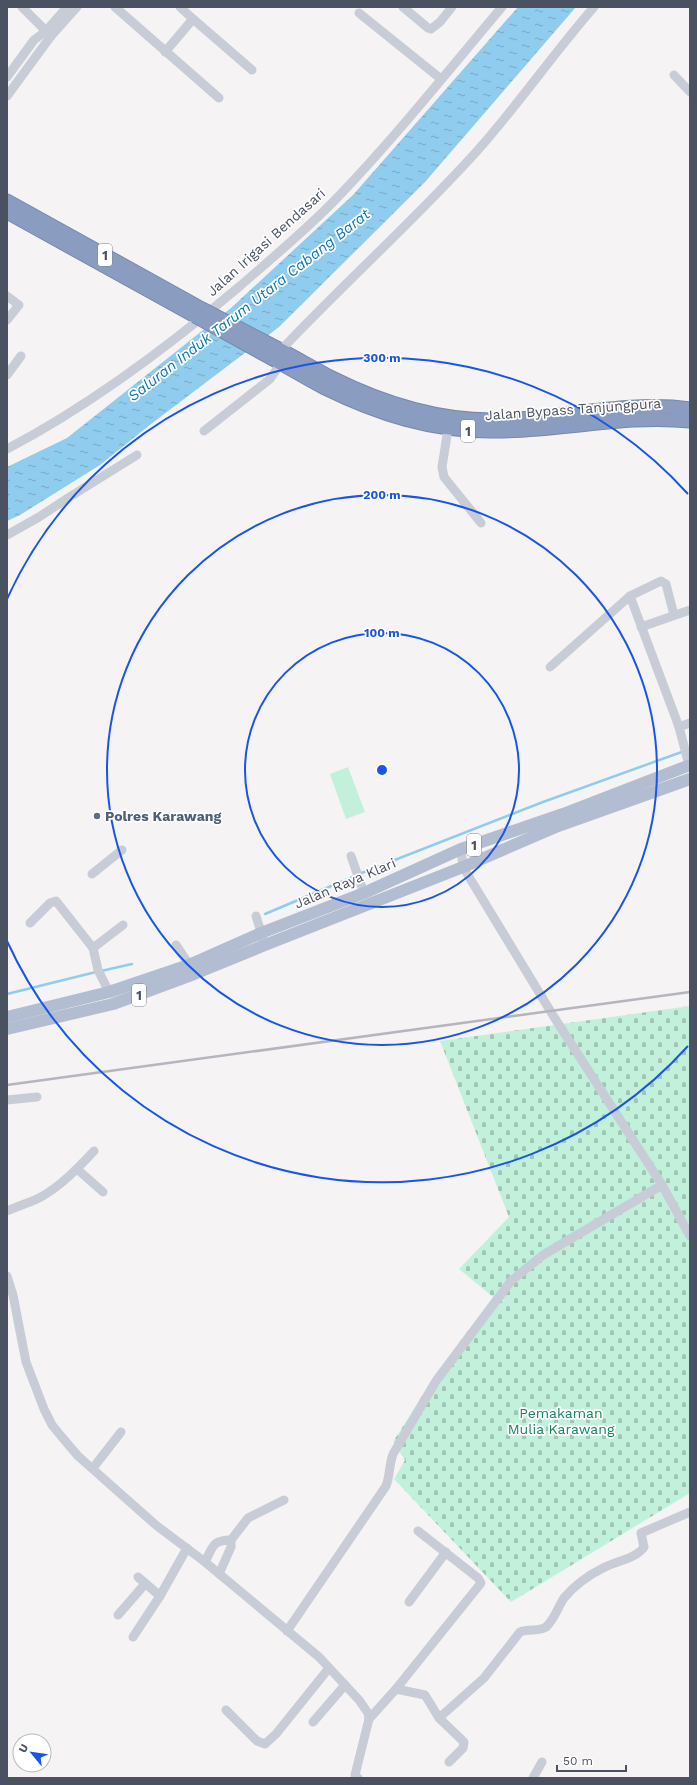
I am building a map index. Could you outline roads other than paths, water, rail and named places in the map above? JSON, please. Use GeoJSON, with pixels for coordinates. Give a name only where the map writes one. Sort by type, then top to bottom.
{"type":"FeatureCollection","features":[{"type":"Feature","properties":{"kind":"highway","name":"Jalan Bypass Tanjungpura"},"geometry":{"type":"LineString","coordinates":[[7,201],[198,312]]}},
{"type":"Feature","properties":{"kind":"highway","name":"Jalan Bypass Tanjungpura"},"geometry":{"type":"LineString","coordinates":[[7,212],[271,349],[377,398],[426,412],[454,418],[497,420],[635,407],[676,407],[690,409]]}},
{"type":"Feature","properties":{"kind":"highway","name":"Jalan Bypass Tanjungpura"},"geometry":{"type":"LineString","coordinates":[[271,349],[281,363],[324,387],[366,407],[393,417],[448,429],[492,431],[637,419],[669,418],[690,421]]}},
{"type":"Feature","properties":{"kind":"main road","name":"Jalan Raya Klari"},"geometry":{"type":"LineString","coordinates":[[7,1017],[109,992],[184,957],[364,893],[462,849],[563,814],[688,759]]}},
{"type":"Feature","properties":{"kind":"main road","name":"Jalan Raya Klari"},"geometry":{"type":"LineString","coordinates":[[260,929],[463,867],[558,826],[690,779]]}},
{"type":"Feature","properties":{"kind":"main road","name":"Jalan Raya Klari"},"geometry":{"type":"LineString","coordinates":[[7,1029],[113,1004],[184,957]]}},
{"type":"Feature","properties":{"kind":"street"},"geometry":{"type":"LineString","coordinates":[[22,7],[49,33]]}},
{"type":"Feature","properties":{"kind":"street"},"geometry":{"type":"LineString","coordinates":[[7,96],[67,7]]}},
{"type":"Feature","properties":{"kind":"street"},"geometry":{"type":"LineString","coordinates":[[7,77],[34,40],[49,33],[77,7]]}},
{"type":"Feature","properties":{"kind":"street"},"geometry":{"type":"LineString","coordinates":[[115,7],[219,98]]}},
{"type":"Feature","properties":{"kind":"street"},"geometry":{"type":"LineString","coordinates":[[404,7],[431,29],[440,22],[452,7]]}},
{"type":"Feature","properties":{"kind":"street","name":"Jalan Irigasi Bendasari"},"geometry":{"type":"LineString","coordinates":[[7,449],[47,428],[109,388],[182,335],[287,246],[335,200],[382,148],[502,7]]}},
{"type":"Feature","properties":{"kind":"street"},"geometry":{"type":"LineString","coordinates":[[271,349],[327,301],[416,214],[477,151],[594,7]]}},
{"type":"Feature","properties":{"kind":"street"},"geometry":{"type":"LineString","coordinates":[[183,8],[193,19],[252,70]]}},
{"type":"Feature","properties":{"kind":"street"},"geometry":{"type":"LineString","coordinates":[[359,13],[441,79]]}},
{"type":"Feature","properties":{"kind":"street"},"geometry":{"type":"LineString","coordinates":[[165,52],[193,19]]}},
{"type":"Feature","properties":{"kind":"street"},"geometry":{"type":"LineString","coordinates":[[674,75],[690,92]]}},
{"type":"Feature","properties":{"kind":"street"},"geometry":{"type":"LineString","coordinates":[[7,296],[19,305],[7,320]]}},
{"type":"Feature","properties":{"kind":"street"},"geometry":{"type":"LineString","coordinates":[[7,375],[21,356]]}},
{"type":"Feature","properties":{"kind":"street"},"geometry":{"type":"LineString","coordinates":[[204,431],[270,379],[281,363]]}},
{"type":"Feature","properties":{"kind":"street"},"geometry":{"type":"LineString","coordinates":[[448,429],[442,466],[444,477],[481,523]]}},
{"type":"Feature","properties":{"kind":"street"},"geometry":{"type":"LineString","coordinates":[[7,536],[137,455]]}},
{"type":"Feature","properties":{"kind":"street"},"geometry":{"type":"LineString","coordinates":[[550,667],[630,596],[661,581],[666,584],[674,615]]}},
{"type":"Feature","properties":{"kind":"street"},"geometry":{"type":"LineString","coordinates":[[630,596],[679,727],[688,759]]}},
{"type":"Feature","properties":{"kind":"street"},"geometry":{"type":"LineString","coordinates":[[641,626],[690,610]]}},
{"type":"Feature","properties":{"kind":"street"},"geometry":{"type":"LineString","coordinates":[[679,727],[690,723]]}},
{"type":"Feature","properties":{"kind":"street"},"geometry":{"type":"LineString","coordinates":[[462,849],[463,867],[558,1022],[662,1185],[690,1236]]}},
{"type":"Feature","properties":{"kind":"street"},"geometry":{"type":"LineString","coordinates":[[92,874],[122,850]]}},
{"type":"Feature","properties":{"kind":"street"},"geometry":{"type":"LineString","coordinates":[[351,856],[364,893]]}},
{"type":"Feature","properties":{"kind":"street"},"geometry":{"type":"LineString","coordinates":[[30,923],[50,903],[56,901],[93,948],[100,972],[109,992]]}},
{"type":"Feature","properties":{"kind":"street"},"geometry":{"type":"LineString","coordinates":[[93,948],[123,925]]}},
{"type":"Feature","properties":{"kind":"street"},"geometry":{"type":"LineString","coordinates":[[7,1100],[37,1097]]}},
{"type":"Feature","properties":{"kind":"street"},"geometry":{"type":"LineString","coordinates":[[7,1211],[39,1198],[54,1189],[77,1169],[94,1151]]}},
{"type":"Feature","properties":{"kind":"street"},"geometry":{"type":"LineString","coordinates":[[77,1169],[103,1192]]}},
{"type":"Feature","properties":{"kind":"street"},"geometry":{"type":"LineString","coordinates":[[287,1631],[386,1486],[390,1478],[390,1461],[421,1404],[478,1323],[511,1282],[543,1255],[662,1185]]}},
{"type":"Feature","properties":{"kind":"street"},"geometry":{"type":"LineString","coordinates":[[7,1276],[13,1295],[26,1362],[44,1409],[52,1425],[78,1456],[157,1526],[188,1548],[287,1631],[309,1647],[365,1707],[369,1719]]}},
{"type":"Feature","properties":{"kind":"street"},"geometry":{"type":"LineString","coordinates":[[92,1468],[121,1432]]}},
{"type":"Feature","properties":{"kind":"street"},"geometry":{"type":"LineString","coordinates":[[219,1574],[231,1548],[231,1540],[248,1518],[284,1500]]}},
{"type":"Feature","properties":{"kind":"street"},"geometry":{"type":"LineString","coordinates":[[439,1718],[484,1678],[520,1632],[526,1630],[539,1630],[546,1627],[565,1598],[583,1580],[602,1568],[642,1551],[644,1547],[640,1533],[690,1512]]}},
{"type":"Feature","properties":{"kind":"street"},"geometry":{"type":"LineString","coordinates":[[355,1777],[369,1719],[396,1689],[481,1583],[478,1578],[418,1531]]}},
{"type":"Feature","properties":{"kind":"street"},"geometry":{"type":"LineString","coordinates":[[205,1562],[214,1544],[220,1540],[231,1540]]}},
{"type":"Feature","properties":{"kind":"street"},"geometry":{"type":"LineString","coordinates":[[133,1637],[160,1596],[188,1548]]}},
{"type":"Feature","properties":{"kind":"street"},"geometry":{"type":"LineString","coordinates":[[409,1602],[446,1552]]}},
{"type":"Feature","properties":{"kind":"street"},"geometry":{"type":"LineString","coordinates":[[138,1577],[160,1596]]}},
{"type":"Feature","properties":{"kind":"street"},"geometry":{"type":"LineString","coordinates":[[118,1615],[145,1584]]}},
{"type":"Feature","properties":{"kind":"street"},"geometry":{"type":"LineString","coordinates":[[226,1710],[258,1741],[265,1744],[276,1734],[329,1668]]}},
{"type":"Feature","properties":{"kind":"street"},"geometry":{"type":"LineString","coordinates":[[313,1722],[345,1685]]}},
{"type":"Feature","properties":{"kind":"street"},"geometry":{"type":"LineString","coordinates":[[396,1689],[425,1695],[439,1718],[464,1742],[463,1748],[449,1762]]}},
{"type":"Feature","properties":{"kind":"street"},"geometry":{"type":"LineString","coordinates":[[533,1778],[542,1762]]}},
{"type":"Feature","properties":{"kind":"water","name":"Saluran Induk Tarum Utara Cabang Barat"},"geometry":{"type":"Polygon","coordinates":[[[518,7],[576,7],[425,182],[279,327],[151,424],[100,465],[20,515],[7,521],[7,467],[67,438],[231,308],[353,195],[518,7]]]}},
{"type":"Feature","properties":{"kind":"waterway"},"geometry":{"type":"LineString","coordinates":[[359,874],[543,802],[690,749]]}},
{"type":"Feature","properties":{"kind":"waterway"},"geometry":{"type":"LineString","coordinates":[[265,914],[355,876]]}},
{"type":"Feature","properties":{"kind":"waterway"},"geometry":{"type":"LineString","coordinates":[[101,971],[132,964]]}},
{"type":"Feature","properties":{"kind":"waterway"},"geometry":{"type":"LineString","coordinates":[[7,994],[96,972]]}},
{"type":"Feature","properties":{"kind":"railway"},"geometry":{"type":"LineString","coordinates":[[7,1085],[690,992]]}},
{"type":"Feature","properties":{"kind":"place","name":"Polres Karawang"},"geometry":{"type":"Point","coordinates":[97,816]}},
{"type":"Feature","properties":{"kind":"park label","name":"Pemakaman Mulia Karawang"},"geometry":{"type":"Point","coordinates":[561,1422]}}]}
